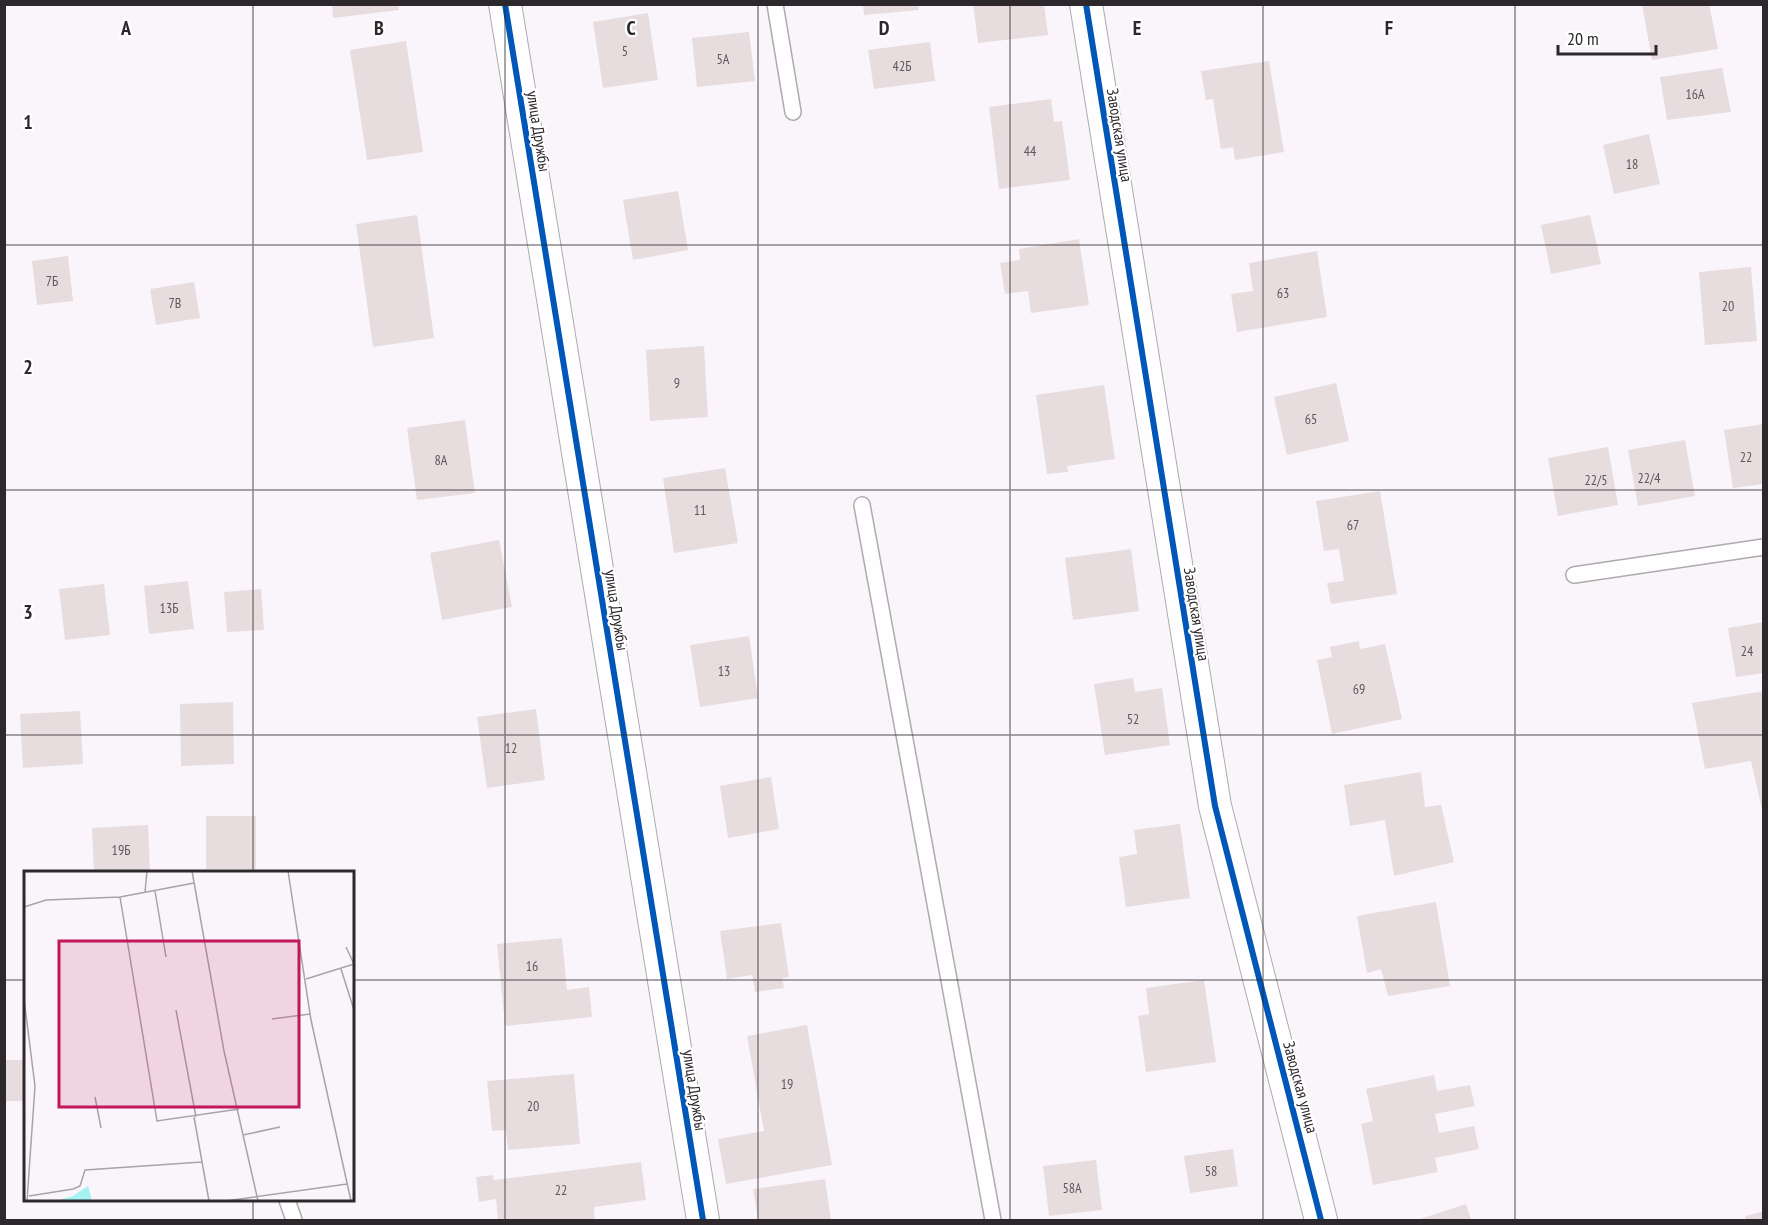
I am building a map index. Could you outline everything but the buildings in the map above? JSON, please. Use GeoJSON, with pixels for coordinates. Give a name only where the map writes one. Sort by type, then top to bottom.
{"type":"FeatureCollection","features":[{"type":"Feature","properties":{"kind":"street","name":"улица Дружбы"},"geometry":{"type":"LineString","coordinates":[[504,4],[703,1221]]}},
{"type":"Feature","properties":{"kind":"street","name":"Заводская улица"},"geometry":{"type":"LineString","coordinates":[[1086,4],[1215,806],[1321,1221]]}},
{"type":"Feature","properties":{"kind":"lane"},"geometry":{"type":"LineString","coordinates":[[775,4],[793,111]]}},
{"type":"Feature","properties":{"kind":"lane"},"geometry":{"type":"LineString","coordinates":[[862,505],[993,1221]]}},
{"type":"Feature","properties":{"kind":"lane"},"geometry":{"type":"LineString","coordinates":[[1574,575],[1764,547]]}},
{"type":"Feature","properties":{"kind":"lane"},"geometry":{"type":"LineString","coordinates":[[286,1201],[294,1221]]}},
{"type":"Feature","properties":{"kind":"cycle path"},"geometry":{"type":"LineString","coordinates":[[505,4],[703,1220]]}},
{"type":"Feature","properties":{"kind":"cycle path"},"geometry":{"type":"LineString","coordinates":[[1086,4],[1215,806],[1321,1220]]}}]}
